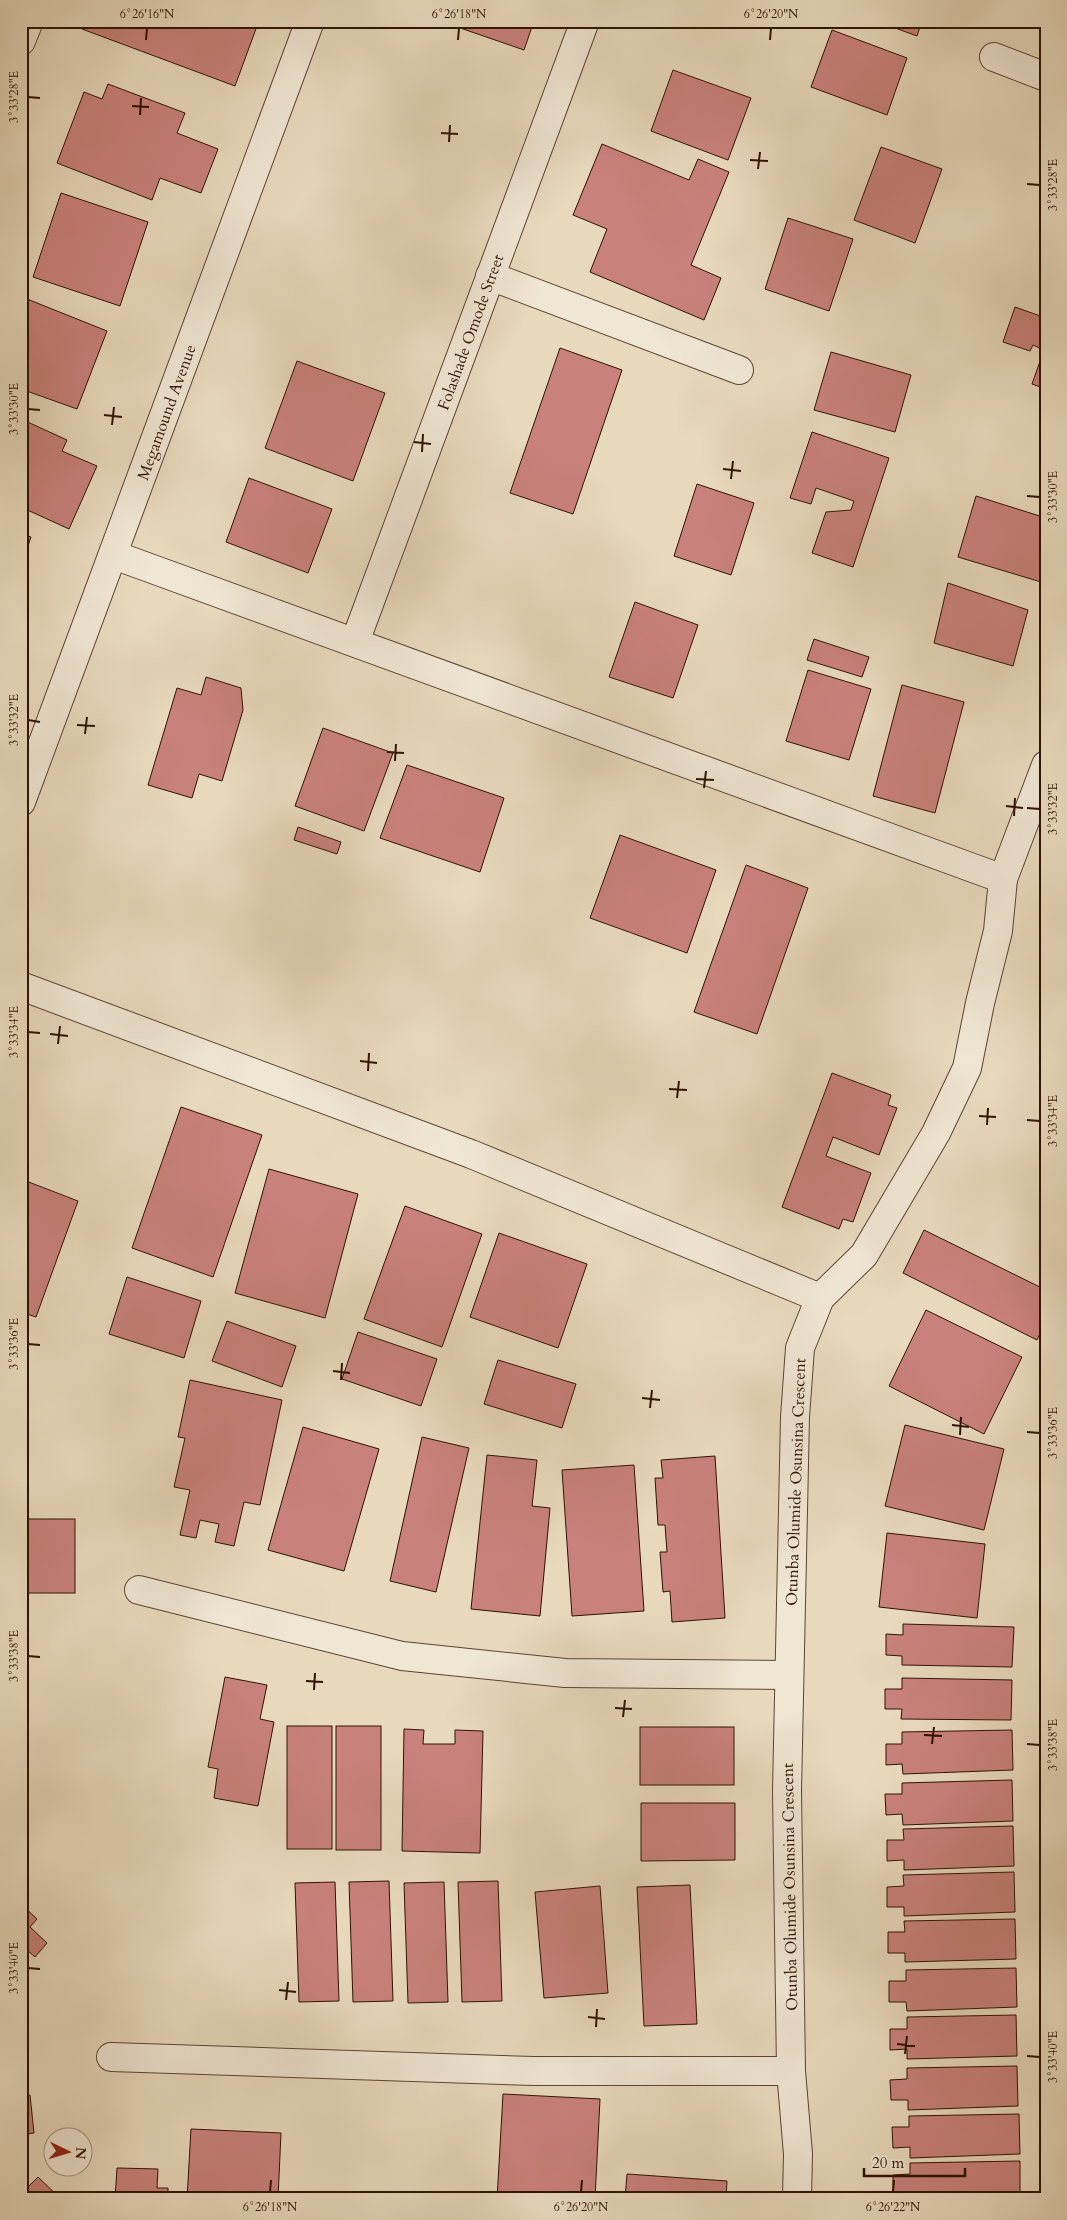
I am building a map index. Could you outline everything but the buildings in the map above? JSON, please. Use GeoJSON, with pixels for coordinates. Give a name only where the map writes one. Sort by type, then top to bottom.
{"type":"FeatureCollection","features":[{"type":"Feature","properties":{"kind":"street"},"geometry":{"type":"LineString","coordinates":[[21,41],[29,21]]}},
{"type":"Feature","properties":{"kind":"street","name":"Megamound Avenue"},"geometry":{"type":"LineString","coordinates":[[21,802],[114,555],[310,21]]}},
{"type":"Feature","properties":{"kind":"street","name":"Folashade Omode Street"},"geometry":{"type":"LineString","coordinates":[[354,642],[585,21]]}},
{"type":"Feature","properties":{"kind":"street"},"geometry":{"type":"LineString","coordinates":[[994,57],[1046,77]]}},
{"type":"Feature","properties":{"kind":"street"},"geometry":{"type":"LineString","coordinates":[[490,276],[739,370]]}},
{"type":"Feature","properties":{"kind":"street"},"geometry":{"type":"LineString","coordinates":[[114,555],[1003,879]]}},
{"type":"Feature","properties":{"kind":"street","name":"Otunba Olumide Osunsina Crescent"},"geometry":{"type":"LineString","coordinates":[[798,2199],[798,2154],[791,2071],[787,1791],[795,1416],[800,1348],[820,1298],[864,1255],[936,1133],[967,1068],[980,1003],[998,931],[1003,879],[1046,765]]}},
{"type":"Feature","properties":{"kind":"street"},"geometry":{"type":"LineString","coordinates":[[21,986],[471,1154],[820,1298]]}},
{"type":"Feature","properties":{"kind":"street"},"geometry":{"type":"LineString","coordinates":[[138,1590],[402,1656],[565,1673],[788,1675]]}},
{"type":"Feature","properties":{"kind":"street"},"geometry":{"type":"LineString","coordinates":[[111,2057],[533,2071],[791,2071]]}}]}
